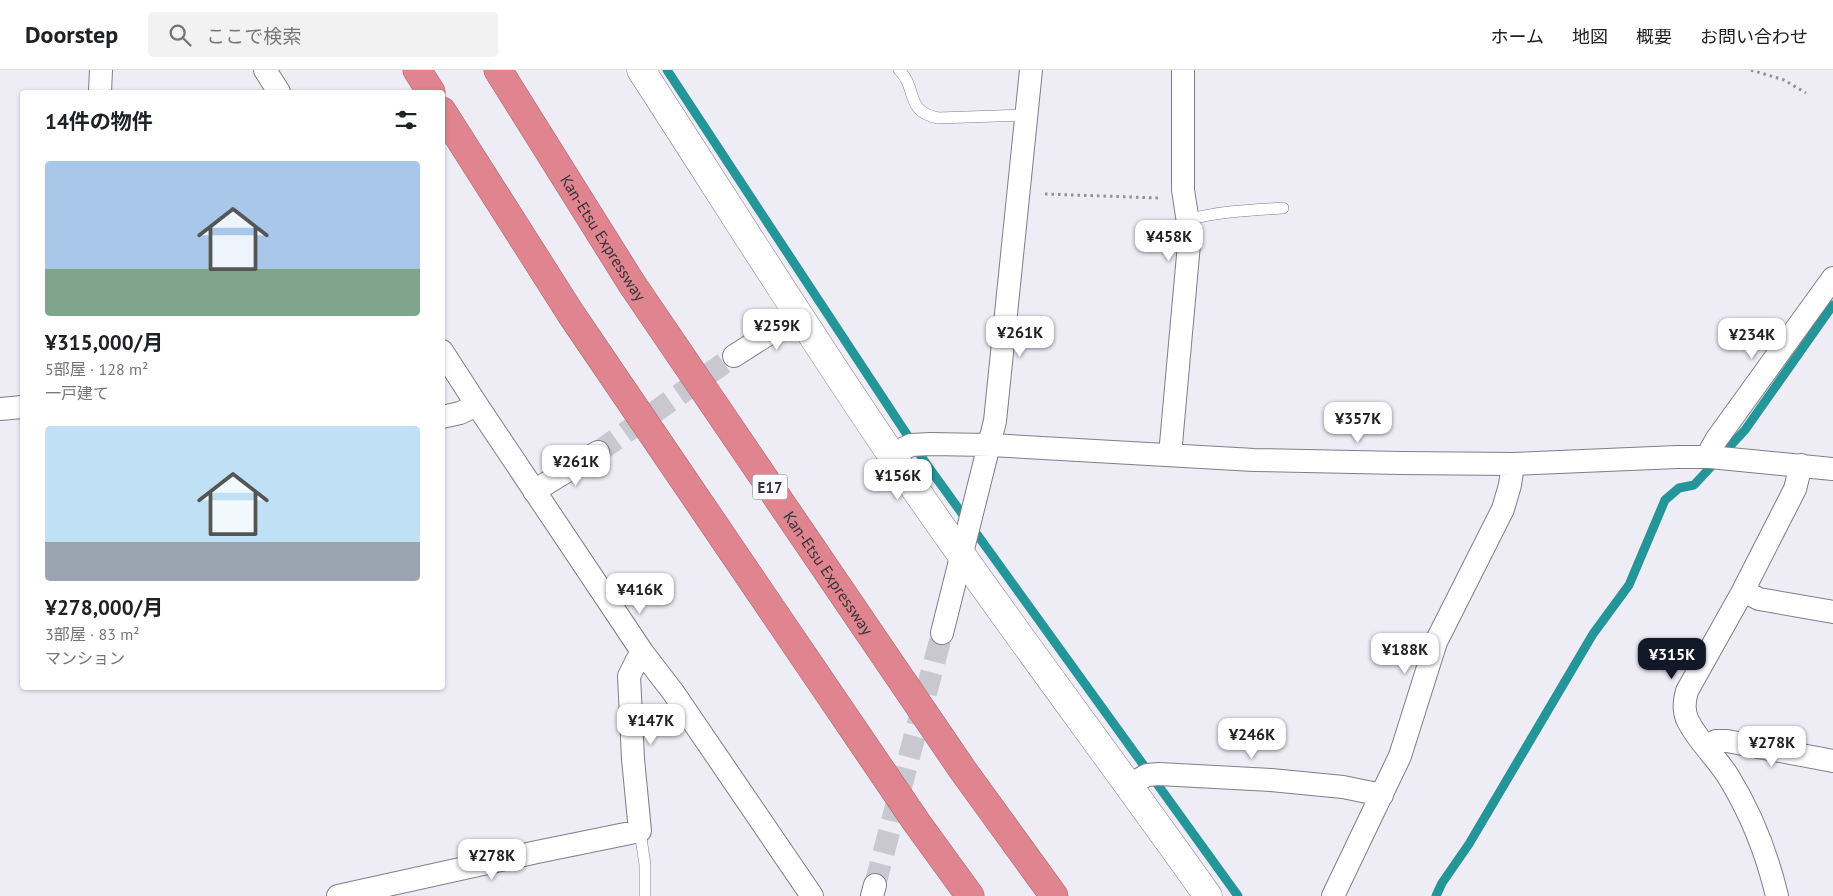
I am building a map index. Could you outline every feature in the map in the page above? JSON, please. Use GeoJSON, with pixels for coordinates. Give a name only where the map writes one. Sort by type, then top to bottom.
{"type":"FeatureCollection","features":[{"type":"Feature","properties":{"kind":"highway"},"geometry":{"type":"LineString","coordinates":[[417,70],[430,90]]}},
{"type":"Feature","properties":{"kind":"highway","name":"Kan-Etsu Expressway"},"geometry":{"type":"LineString","coordinates":[[498,70],[632,284],[962,769],[1054,896]]}},
{"type":"Feature","properties":{"kind":"highway"},"geometry":{"type":"LineString","coordinates":[[445,116],[571,314],[917,823],[970,896]]}},
{"type":"Feature","properties":{"kind":"street"},"geometry":{"type":"LineString","coordinates":[[100,90],[102,70]]}},
{"type":"Feature","properties":{"kind":"street"},"geometry":{"type":"LineString","coordinates":[[265,70],[278,90]]}},
{"type":"Feature","properties":{"kind":"street"},"geometry":{"type":"LineString","coordinates":[[641,70],[798,315],[892,454],[963,556],[1208,896]]}},
{"type":"Feature","properties":{"kind":"street"},"geometry":{"type":"LineString","coordinates":[[942,633],[963,556],[995,421],[1031,70]]}},
{"type":"Feature","properties":{"kind":"street"},"geometry":{"type":"LineString","coordinates":[[1170,455],[1189,244],[1186,209],[1182,70]]}},
{"type":"Feature","properties":{"kind":"street"},"geometry":{"type":"LineString","coordinates":[[1710,457],[1711,449],[1716,440],[1833,278]]}},
{"type":"Feature","properties":{"kind":"street"},"geometry":{"type":"LineString","coordinates":[[734,356],[798,315]]}},
{"type":"Feature","properties":{"kind":"street"},"geometry":{"type":"LineString","coordinates":[[445,356],[643,653],[673,692],[812,896]]}},
{"type":"Feature","properties":{"kind":"street"},"geometry":{"type":"LineString","coordinates":[[445,416],[460,413],[477,405]]}},
{"type":"Feature","properties":{"kind":"street"},"geometry":{"type":"LineString","coordinates":[[0,409],[20,407]]}},
{"type":"Feature","properties":{"kind":"street"},"geometry":{"type":"LineString","coordinates":[[892,454],[917,444],[990,445],[1283,460],[1513,464],[1710,457],[1833,469]]}},
{"type":"Feature","properties":{"kind":"street"},"geometry":{"type":"LineString","coordinates":[[534,491],[598,452]]}},
{"type":"Feature","properties":{"kind":"street"},"geometry":{"type":"LineString","coordinates":[[1333,896],[1400,756],[1436,642],[1456,598],[1503,510],[1513,464]]}},
{"type":"Feature","properties":{"kind":"street"},"geometry":{"type":"LineString","coordinates":[[1777,896],[1772,875],[1751,818],[1728,775],[1688,721],[1684,704],[1685,698],[1795,489],[1801,465]]}},
{"type":"Feature","properties":{"kind":"street"},"geometry":{"type":"LineString","coordinates":[[1743,591],[1759,599],[1833,612]]}},
{"type":"Feature","properties":{"kind":"street"},"geometry":{"type":"LineString","coordinates":[[338,896],[640,831],[633,759],[629,676],[643,653]]}},
{"type":"Feature","properties":{"kind":"street"},"geometry":{"type":"LineString","coordinates":[[1706,746],[1716,741],[1726,741],[1833,760]]}},
{"type":"Feature","properties":{"kind":"street"},"geometry":{"type":"LineString","coordinates":[[1129,785],[1147,776],[1158,774],[1271,780],[1343,787],[1382,795]]}},
{"type":"Feature","properties":{"kind":"lane"},"geometry":{"type":"LineString","coordinates":[[899,70],[905,75],[915,104],[926,116],[938,118],[1025,115]]}},
{"type":"Feature","properties":{"kind":"lane"},"geometry":{"type":"LineString","coordinates":[[1186,209],[1204,215],[1241,210],[1283,208]]}},
{"type":"Feature","properties":{"kind":"lane"},"geometry":{"type":"LineString","coordinates":[[640,831],[645,865],[645,896]]}},
{"type":"Feature","properties":{"kind":"path"},"geometry":{"type":"LineString","coordinates":[[1751,70],[1784,80],[1806,93]]}},
{"type":"Feature","properties":{"kind":"path"},"geometry":{"type":"LineString","coordinates":[[1018,193],[1186,209]]}},
{"type":"Feature","properties":{"kind":"waterway"},"geometry":{"type":"LineString","coordinates":[[667,70],[927,465],[1238,896]]}},
{"type":"Feature","properties":{"kind":"waterway"},"geometry":{"type":"LineString","coordinates":[[1436,896],[1442,883],[1469,844],[1593,634],[1629,585],[1665,500],[1679,488],[1694,485],[1745,430],[1833,305]]}},
{"type":"Feature","properties":{"kind":"tunnel"},"geometry":{"type":"LineString","coordinates":[[598,452],[734,356]]}},
{"type":"Feature","properties":{"kind":"tunnel"},"geometry":{"type":"LineString","coordinates":[[875,885],[942,633]]}}]}
